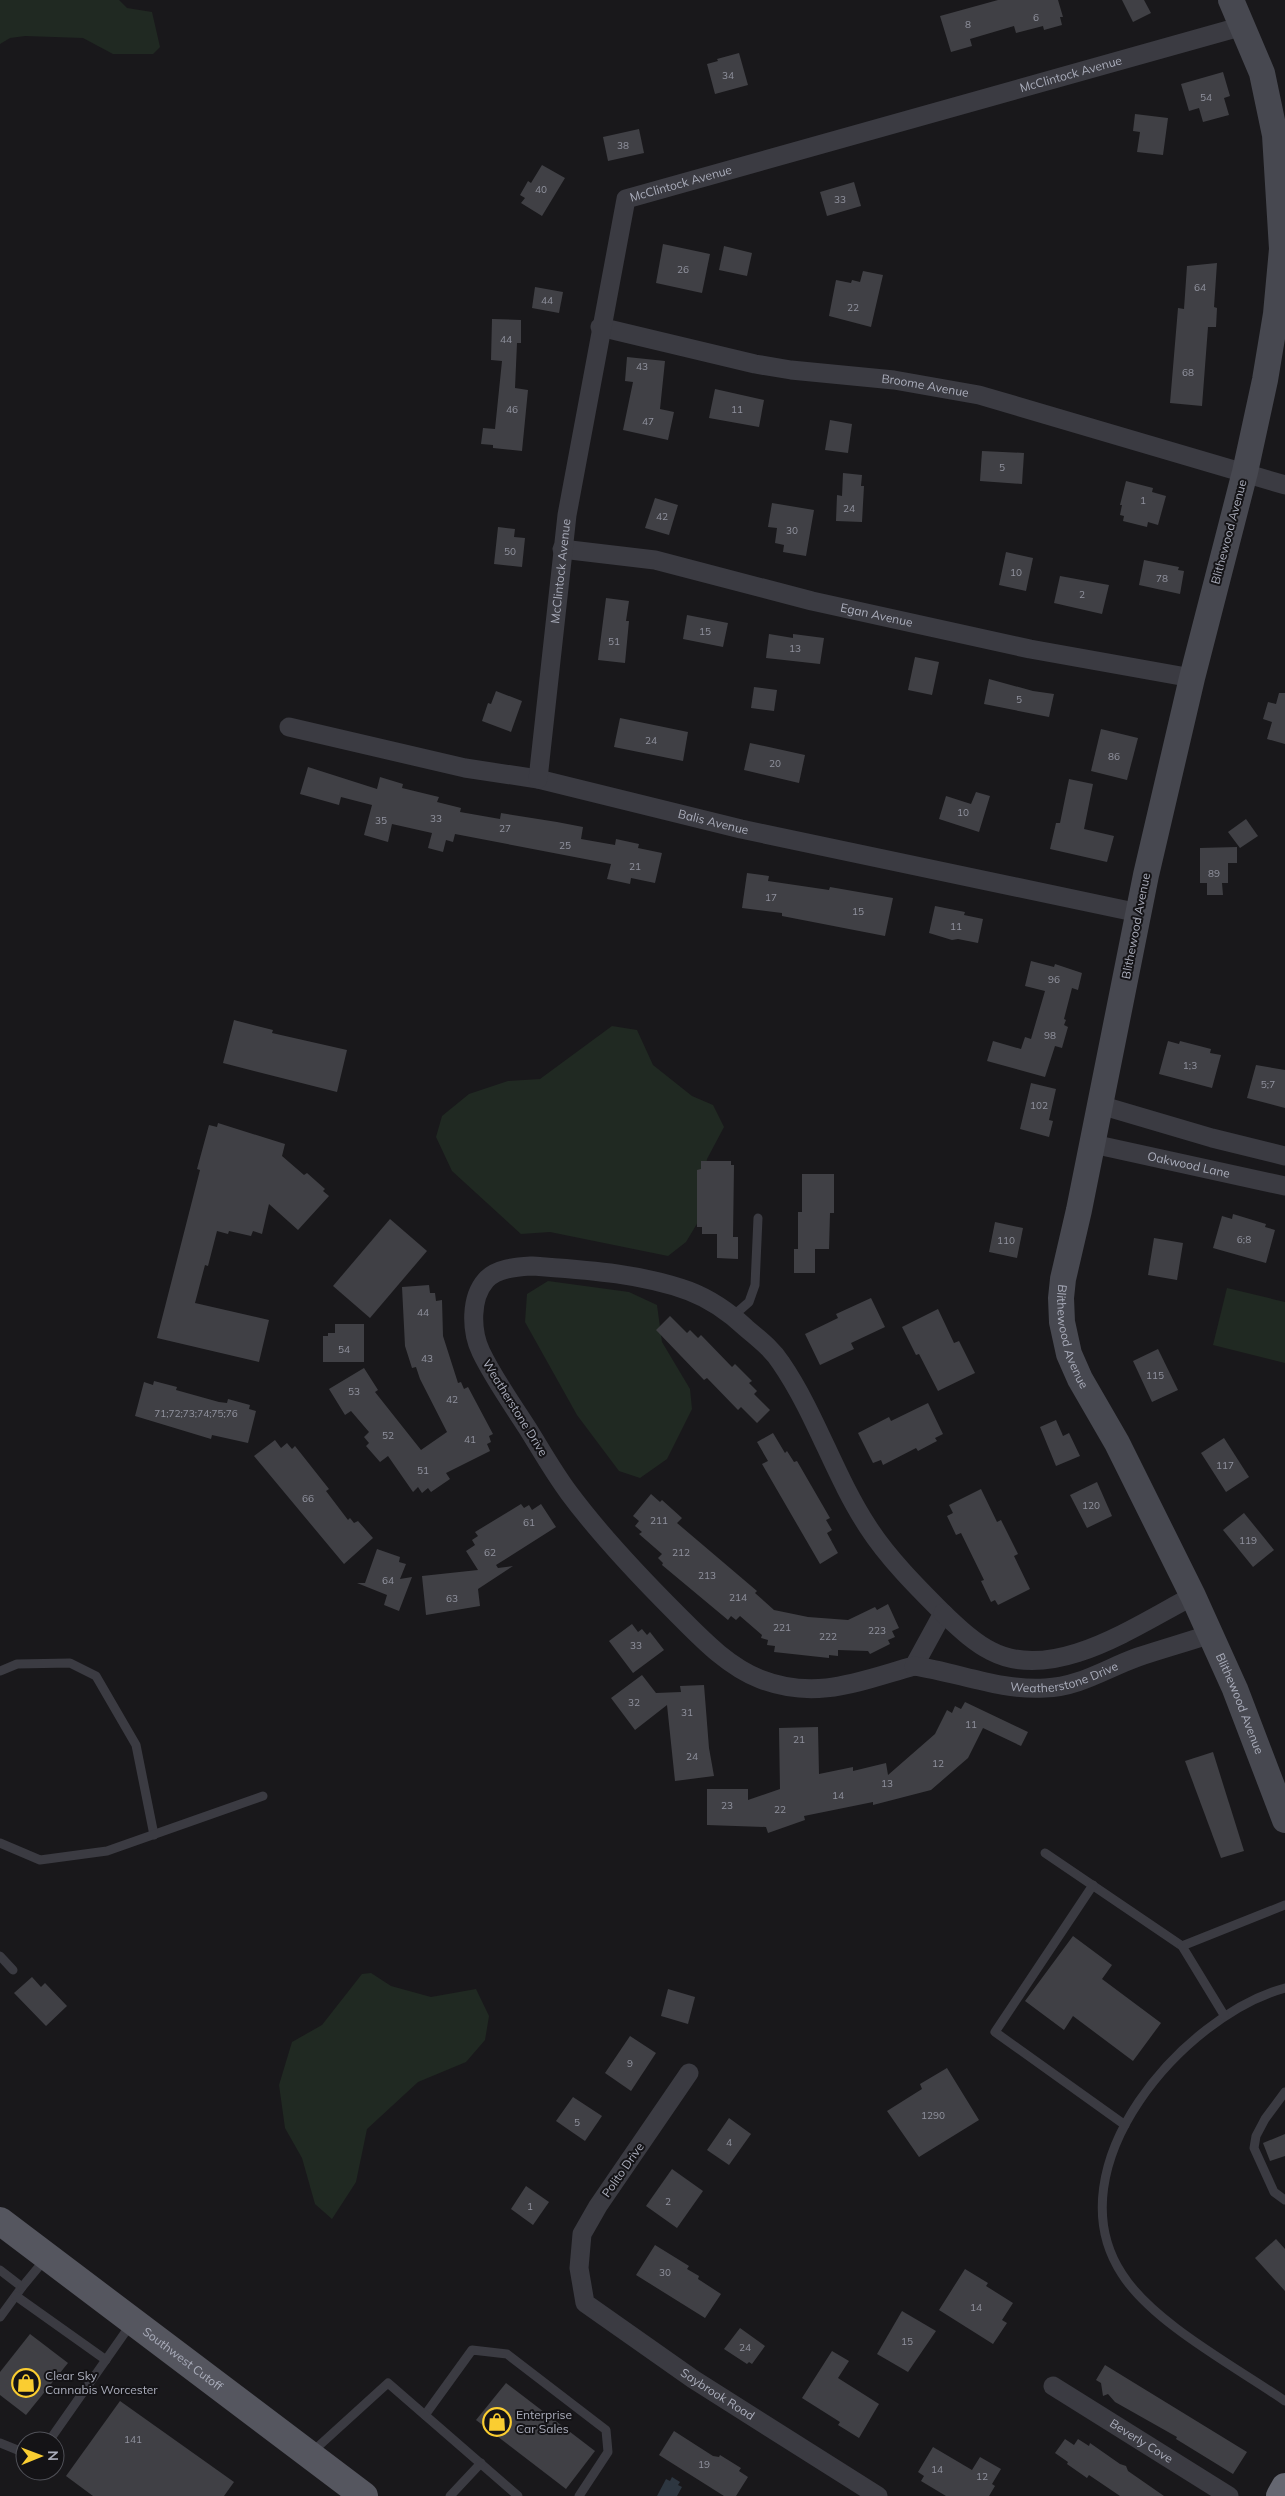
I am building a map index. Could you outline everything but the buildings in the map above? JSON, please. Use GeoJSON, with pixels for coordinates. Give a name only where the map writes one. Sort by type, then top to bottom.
{"type":"FeatureCollection","features":[{"type":"Feature","properties":{"kind":"highway"},"geometry":{"type":"LineString","coordinates":[[1280,2496],[1285,2487]]}},
{"type":"Feature","properties":{"kind":"main road","name":"Southwest Cutoff"},"geometry":{"type":"LineString","coordinates":[[0,2221],[364,2496]]}},
{"type":"Feature","properties":{"kind":"street","name":"Blithewood Avenue"},"geometry":{"type":"LineString","coordinates":[[1232,0],[1262,73],[1271,110],[1278,160],[1282,249],[1274,329],[1245,472],[1162,799],[1093,1144],[1063,1279],[1061,1298],[1069,1354],[1080,1379],[1118,1443],[1211,1634],[1235,1688],[1285,1820]]}},
{"type":"Feature","properties":{"kind":"street","name":"McClintock Avenue"},"geometry":{"type":"LineString","coordinates":[[538,780],[562,549],[600,327],[626,199],[1243,26]]}},
{"type":"Feature","properties":{"kind":"street","name":"Broome Avenue"},"geometry":{"type":"LineString","coordinates":[[600,327],[791,370],[894,380],[979,395],[1150,447],[1245,472],[1269,482],[1285,485]]}},
{"type":"Feature","properties":{"kind":"street","name":"Egan Avenue"},"geometry":{"type":"LineString","coordinates":[[562,549],[655,560],[812,602],[1030,648],[1192,678]]}},
{"type":"Feature","properties":{"kind":"street","name":"Balis Avenue"},"geometry":{"type":"LineString","coordinates":[[289,727],[465,768],[538,780],[741,829],[1139,913]]}},
{"type":"Feature","properties":{"kind":"street"},"geometry":{"type":"LineString","coordinates":[[1100,1105],[1212,1138],[1285,1156]]}},
{"type":"Feature","properties":{"kind":"street","name":"Oakwood Lane"},"geometry":{"type":"LineString","coordinates":[[1093,1144],[1285,1186]]}},
{"type":"Feature","properties":{"kind":"street","name":"Weatherstone Drive"},"geometry":{"type":"LineString","coordinates":[[1193,1596],[1105,1642],[1059,1659],[1008,1658],[991,1651],[970,1637],[943,1613],[914,1584],[868,1528],[809,1411],[780,1362],[766,1344],[733,1316],[690,1292],[656,1281],[619,1274],[532,1266],[515,1267],[494,1274],[486,1280],[475,1301],[475,1332],[480,1350],[498,1383],[569,1493],[640,1577],[710,1647],[759,1678],[801,1688],[825,1689],[853,1684],[914,1666],[989,1682],[1045,1688],[1077,1682],[1137,1657],[1211,1634]]}},
{"type":"Feature","properties":{"kind":"street"},"geometry":{"type":"LineString","coordinates":[[914,1666],[943,1613]]}},
{"type":"Feature","properties":{"kind":"street","name":"Polito Drive"},"geometry":{"type":"LineString","coordinates":[[579,2274],[582,2234],[591,2217],[689,2073]]}},
{"type":"Feature","properties":{"kind":"street","name":"Saybrook Road"},"geometry":{"type":"LineString","coordinates":[[579,2274],[585,2303],[693,2379],[878,2496]]}},
{"type":"Feature","properties":{"kind":"street","name":"Beverly Cove"},"geometry":{"type":"LineString","coordinates":[[1053,2386],[1229,2496]]}},
{"type":"Feature","properties":{"kind":"lane"},"geometry":{"type":"LineString","coordinates":[[733,1316],[749,1302],[756,1285],[758,1218]]}},
{"type":"Feature","properties":{"kind":"lane"},"geometry":{"type":"LineString","coordinates":[[0,1671],[17,1664],[70,1663],[96,1676],[136,1745],[154,1835]]}},
{"type":"Feature","properties":{"kind":"lane"},"geometry":{"type":"LineString","coordinates":[[0,1843],[40,1860],[107,1851],[263,1796]]}},
{"type":"Feature","properties":{"kind":"lane"},"geometry":{"type":"LineString","coordinates":[[1045,1852],[1182,1946],[1224,2015]]}},
{"type":"Feature","properties":{"kind":"lane"},"geometry":{"type":"LineString","coordinates":[[1093,1885],[995,2032],[1125,2125]]}},
{"type":"Feature","properties":{"kind":"lane"},"geometry":{"type":"LineString","coordinates":[[1182,1946],[1285,1905]]}},
{"type":"Feature","properties":{"kind":"lane"},"geometry":{"type":"LineString","coordinates":[[0,1956],[12,1970]]}},
{"type":"Feature","properties":{"kind":"lane"},"geometry":{"type":"LineString","coordinates":[[1285,1988],[1265,1993],[1224,2015],[1205,2029],[1176,2058],[1144,2097],[1125,2125],[1108,2164],[1102,2203],[1106,2242],[1117,2266],[1133,2289],[1160,2314],[1285,2400]]}},
{"type":"Feature","properties":{"kind":"lane"},"geometry":{"type":"LineString","coordinates":[[1285,2092],[1265,2119],[1256,2136],[1254,2148],[1274,2192],[1285,2200]]}},
{"type":"Feature","properties":{"kind":"lane"},"geometry":{"type":"LineString","coordinates":[[0,2317],[46,2256]]}},
{"type":"Feature","properties":{"kind":"lane"},"geometry":{"type":"LineString","coordinates":[[0,2270],[22,2287]]}},
{"type":"Feature","properties":{"kind":"lane"},"geometry":{"type":"LineString","coordinates":[[16,2296],[106,2360]]}},
{"type":"Feature","properties":{"kind":"lane"},"geometry":{"type":"LineString","coordinates":[[56,2431],[133,2321]]}},
{"type":"Feature","properties":{"kind":"lane"},"geometry":{"type":"LineString","coordinates":[[425,2415],[472,2350],[507,2354],[606,2430],[608,2452],[579,2496]]}},
{"type":"Feature","properties":{"kind":"lane"},"geometry":{"type":"LineString","coordinates":[[309,2454],[388,2383],[518,2496]]}},
{"type":"Feature","properties":{"kind":"lane"},"geometry":{"type":"LineString","coordinates":[[0,2444],[15,2449]]}},
{"type":"Feature","properties":{"kind":"lane"},"geometry":{"type":"LineString","coordinates":[[450,2496],[481,2464]]}},
{"type":"Feature","properties":{"kind":"shaded area"},"geometry":{"type":"Polygon","coordinates":[[[0,0],[119,0],[127,8],[152,12],[160,47],[153,54],[113,54],[83,38],[25,36],[10,38],[0,44],[0,0]]]}},
{"type":"Feature","properties":{"kind":"shaded area"},"geometry":{"type":"Polygon","coordinates":[[[612,1026],[637,1030],[653,1065],[692,1096],[713,1105],[724,1127],[707,1159],[698,1222],[686,1242],[668,1256],[550,1232],[521,1234],[452,1171],[436,1137],[442,1116],[469,1094],[508,1081],[540,1079],[612,1026]]]}},
{"type":"Feature","properties":{"kind":"shaded area"},"geometry":{"type":"Polygon","coordinates":[[[548,1281],[629,1292],[657,1305],[662,1342],[690,1389],[692,1409],[667,1459],[640,1478],[619,1471],[577,1415],[525,1322],[527,1294],[548,1281]]]}},
{"type":"Feature","properties":{"kind":"shaded area"},"geometry":{"type":"Polygon","coordinates":[[[1227,1288],[1285,1302],[1285,1363],[1213,1345],[1227,1288]]]}},
{"type":"Feature","properties":{"kind":"shaded area"},"geometry":{"type":"Polygon","coordinates":[[[371,1973],[391,1986],[431,1997],[476,1989],[489,2016],[485,2040],[466,2062],[418,2082],[367,2129],[356,2182],[332,2219],[315,2204],[302,2158],[285,2128],[279,2085],[292,2042],[322,2025],[362,1974],[371,1973]]]}},
{"type":"Feature","properties":{"kind":"shaded area"},"geometry":{"type":"Polygon","coordinates":[[[672,2477],[680,2482],[678,2485],[682,2487],[677,2496],[657,2496],[666,2479],[670,2481],[672,2477]]]}},
{"type":"Feature","properties":{"kind":"place","name":"Clear Sky Cannabis Worcester"},"geometry":{"type":"Point","coordinates":[26,2383]}},
{"type":"Feature","properties":{"kind":"place","name":"Enterprise Car Sales"},"geometry":{"type":"Point","coordinates":[497,2422]}}]}
